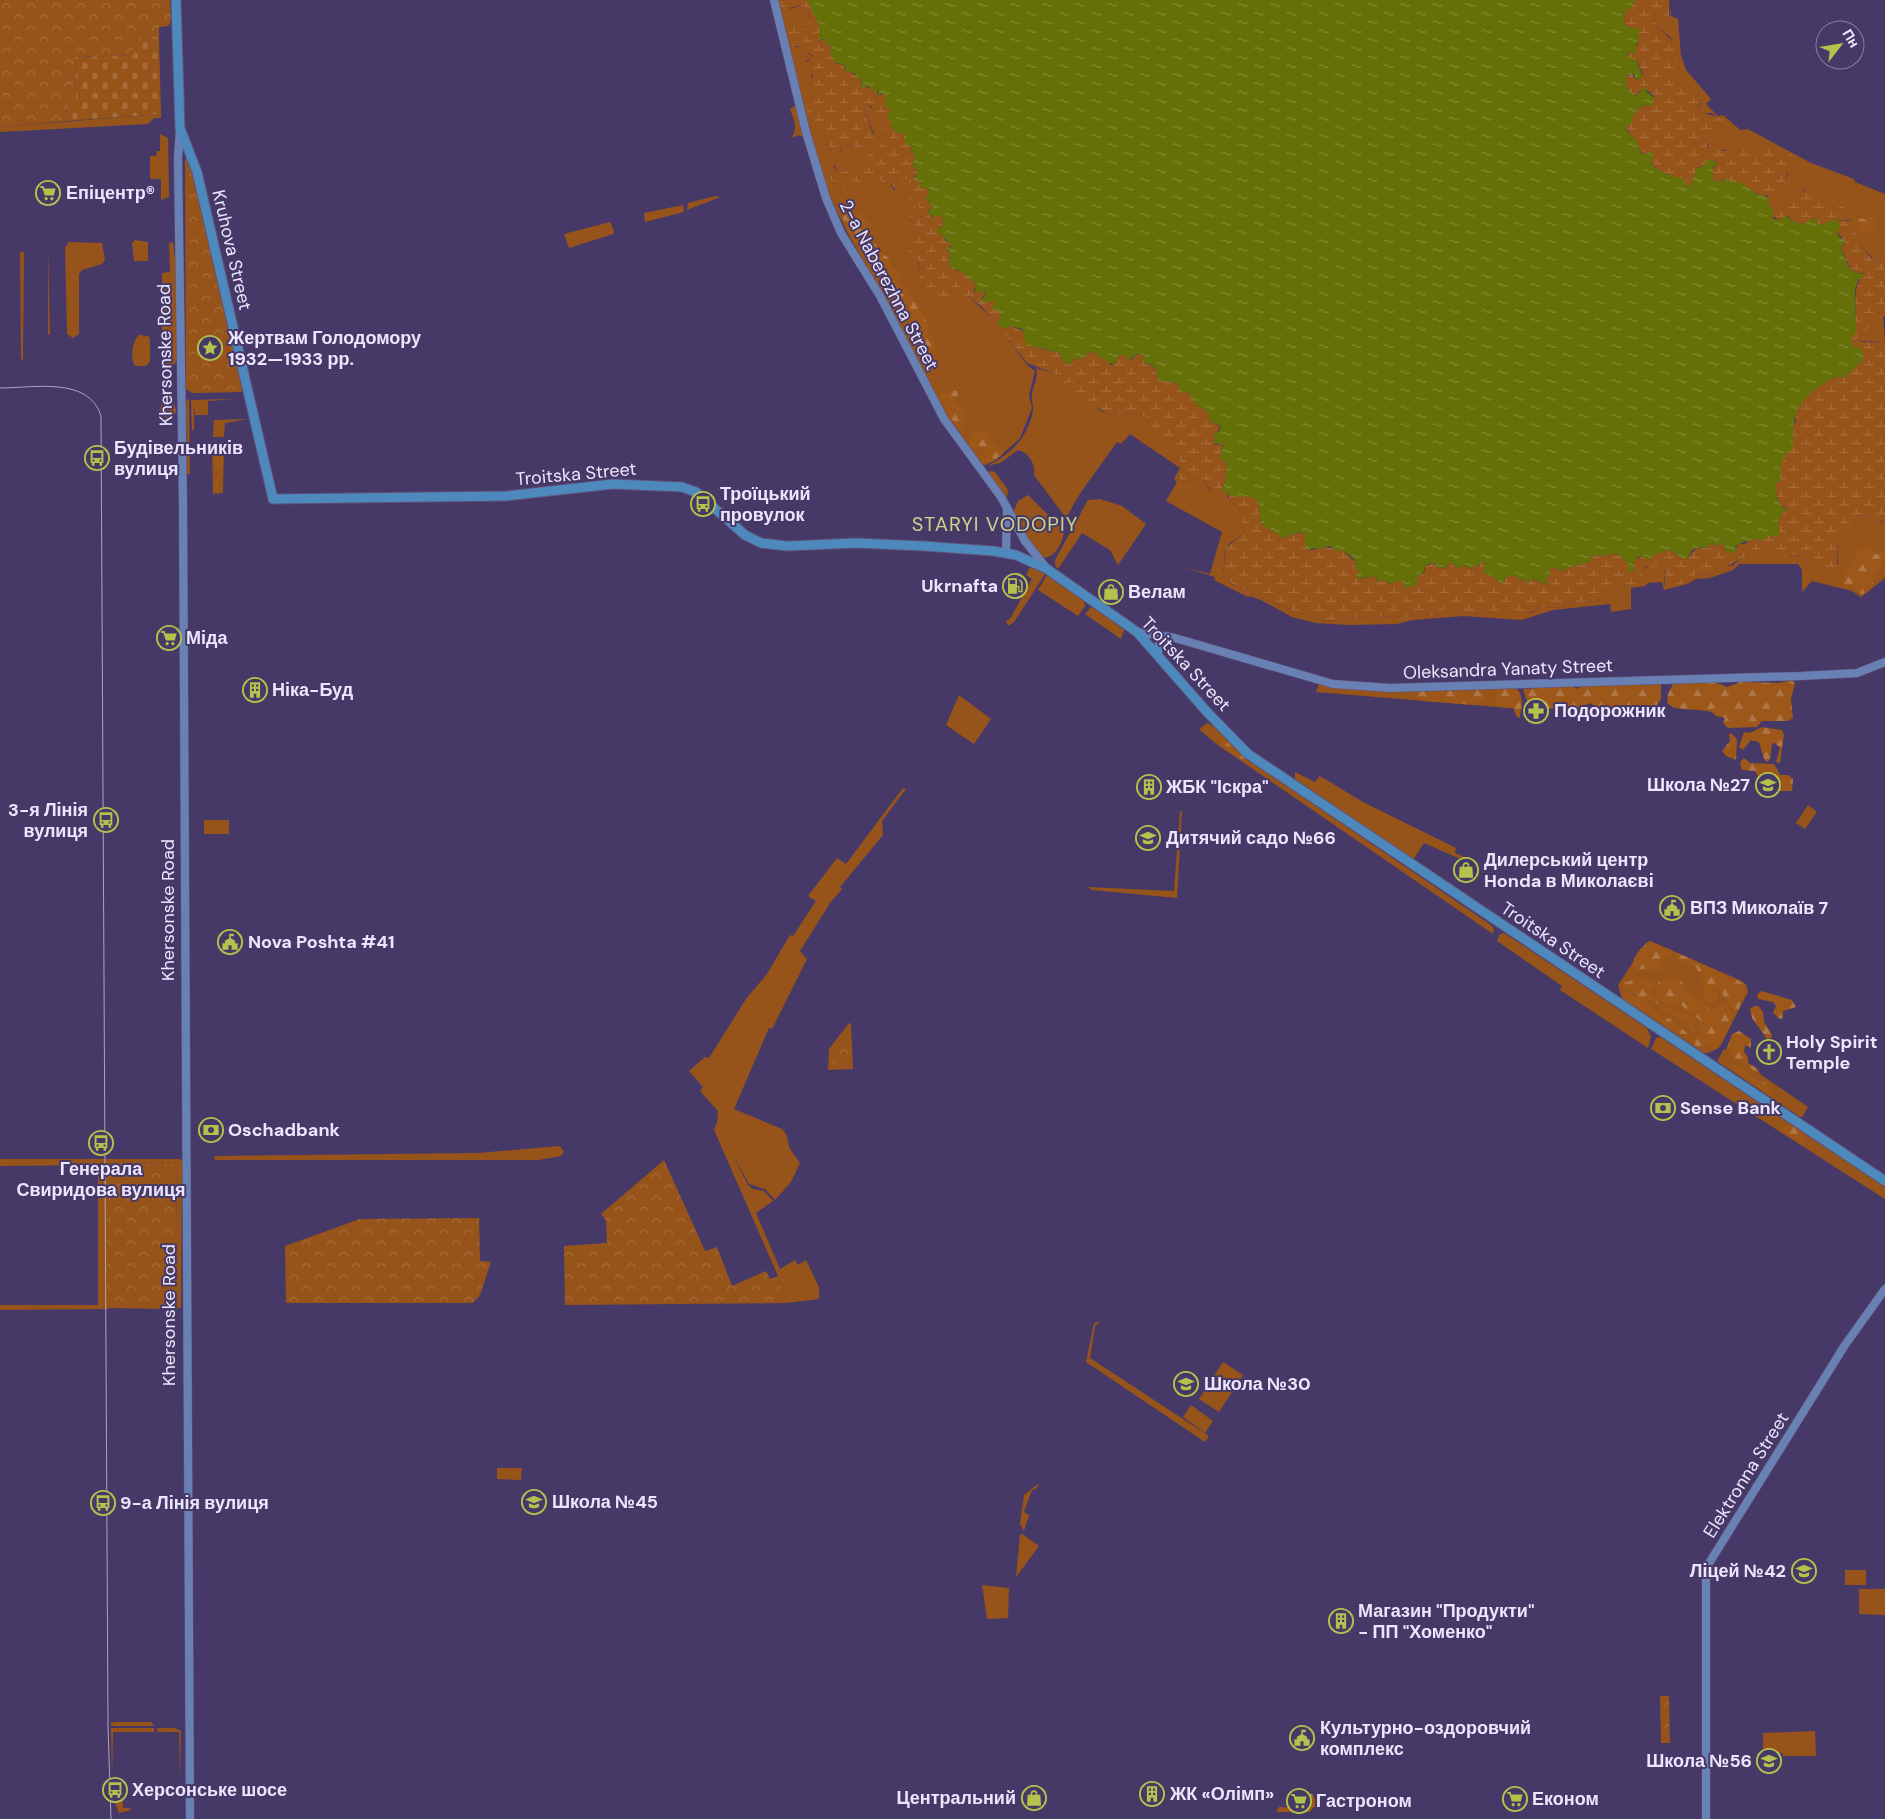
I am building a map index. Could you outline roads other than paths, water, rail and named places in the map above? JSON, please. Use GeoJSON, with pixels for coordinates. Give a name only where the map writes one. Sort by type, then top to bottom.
{"type":"FeatureCollection","features":[{"type":"Feature","properties":{"kind":"main road","name":"Khersonske Road"},"geometry":{"type":"LineString","coordinates":[[176,0],[180,128],[178,158],[183,502],[190,1819]]}},
{"type":"Feature","properties":{"kind":"main road","name":"2-a Naberezhna Street"},"geometry":{"type":"LineString","coordinates":[[774,0],[806,132],[826,198],[841,233],[880,296],[944,419],[1007,507],[1025,541],[1047,569]]}},
{"type":"Feature","properties":{"kind":"main road","name":"Kruhova Street"},"geometry":{"type":"LineString","coordinates":[[180,128],[197,172],[273,499]]}},
{"type":"Feature","properties":{"kind":"main road","name":"Troitska Street"},"geometry":{"type":"LineString","coordinates":[[273,499],[506,496],[613,484],[682,487],[696,492],[744,535],[761,543],[787,546],[866,544],[1006,553],[1047,569],[1138,632],[1208,712],[1248,754],[1885,1180]]}},
{"type":"Feature","properties":{"kind":"main road"},"geometry":{"type":"LineString","coordinates":[[1006,553],[1008,531],[1007,507]]}},
{"type":"Feature","properties":{"kind":"main road","name":"Oleksandra Yanaty Street"},"geometry":{"type":"LineString","coordinates":[[1138,632],[1167,637],[1325,682],[1390,688],[1801,676],[1857,673],[1885,662]]}},
{"type":"Feature","properties":{"kind":"main road"},"geometry":{"type":"LineString","coordinates":[[1157,654],[1160,642],[1167,637]]}},
{"type":"Feature","properties":{"kind":"main road","name":"Elektronna Street"},"geometry":{"type":"LineString","coordinates":[[1706,1819],[1706,1568],[1845,1345],[1885,1289]]}},
{"type":"Feature","properties":{"kind":"water"},"geometry":{"type":"Polygon","coordinates":[[[807,0],[1637,0],[1625,13],[1624,24],[1631,28],[1641,28],[1638,33],[1639,42],[1636,45],[1636,52],[1634,54],[1629,52],[1627,56],[1636,60],[1643,76],[1636,80],[1634,74],[1628,75],[1626,85],[1635,96],[1646,86],[1647,92],[1655,98],[1651,106],[1644,105],[1637,110],[1632,123],[1626,127],[1628,132],[1637,141],[1641,153],[1646,154],[1651,151],[1654,156],[1651,163],[1657,169],[1683,179],[1688,186],[1691,185],[1696,170],[1706,164],[1707,160],[1712,160],[1718,164],[1713,167],[1713,179],[1719,182],[1727,178],[1735,183],[1738,181],[1759,195],[1766,196],[1769,205],[1774,210],[1772,216],[1774,219],[1780,220],[1786,215],[1792,221],[1803,224],[1813,218],[1818,220],[1817,224],[1820,225],[1834,219],[1838,221],[1840,227],[1837,232],[1840,238],[1845,241],[1841,248],[1848,266],[1854,272],[1866,275],[1858,280],[1855,291],[1856,333],[1850,338],[1855,347],[1861,348],[1864,360],[1847,374],[1846,378],[1836,377],[1830,380],[1812,392],[1799,406],[1794,420],[1793,449],[1784,458],[1781,467],[1781,481],[1775,484],[1779,502],[1788,510],[1781,514],[1778,523],[1780,534],[1773,537],[1770,535],[1763,540],[1756,539],[1745,542],[1735,547],[1737,552],[1727,553],[1722,543],[1716,546],[1712,543],[1705,549],[1701,547],[1692,550],[1686,560],[1669,550],[1653,555],[1649,560],[1640,556],[1633,562],[1634,570],[1630,572],[1627,570],[1629,565],[1617,553],[1606,556],[1594,555],[1591,561],[1569,567],[1565,571],[1551,567],[1550,575],[1546,579],[1548,585],[1534,579],[1528,583],[1524,579],[1519,580],[1516,576],[1507,576],[1501,585],[1497,579],[1483,572],[1485,564],[1482,560],[1479,567],[1475,565],[1470,569],[1465,565],[1461,568],[1456,567],[1453,563],[1449,563],[1444,570],[1443,567],[1438,568],[1435,563],[1428,564],[1424,568],[1425,571],[1418,576],[1417,585],[1406,588],[1400,580],[1389,584],[1385,580],[1377,581],[1374,576],[1358,579],[1356,575],[1360,571],[1354,568],[1357,564],[1351,556],[1341,550],[1337,552],[1330,546],[1321,549],[1312,548],[1307,551],[1304,543],[1306,535],[1301,532],[1279,539],[1279,535],[1261,524],[1259,506],[1254,497],[1229,496],[1222,489],[1226,478],[1226,464],[1225,460],[1218,460],[1222,454],[1220,450],[1224,445],[1214,443],[1213,435],[1219,431],[1221,426],[1211,422],[1207,411],[1196,405],[1188,392],[1181,393],[1178,384],[1167,381],[1159,382],[1156,369],[1144,363],[1143,355],[1137,354],[1129,360],[1124,355],[1120,355],[1114,365],[1098,356],[1097,353],[1090,352],[1082,359],[1075,358],[1070,365],[1064,361],[1058,352],[1027,346],[1022,329],[1011,326],[1004,329],[997,324],[1002,314],[992,308],[995,300],[981,303],[986,291],[975,293],[975,282],[970,280],[962,271],[953,269],[948,264],[950,256],[947,248],[951,247],[952,243],[947,243],[945,238],[942,238],[943,235],[936,232],[944,224],[942,217],[938,215],[934,217],[928,213],[932,204],[928,204],[929,200],[925,200],[929,194],[928,188],[919,188],[921,182],[913,179],[918,173],[912,165],[915,156],[913,153],[909,153],[912,149],[905,142],[903,132],[897,133],[890,125],[893,120],[886,119],[891,108],[885,108],[886,94],[881,93],[880,98],[877,90],[872,91],[871,87],[860,87],[862,78],[855,79],[856,74],[845,71],[846,68],[842,64],[834,63],[835,59],[832,58],[830,51],[832,46],[826,45],[824,39],[818,40],[820,28],[807,0]]]}},
{"type":"Feature","properties":{"kind":"tram line"},"geometry":{"type":"LineString","coordinates":[[0,388],[43,386],[72,390],[85,395],[95,403],[101,416],[108,1726],[111,1819]]}},
{"type":"Feature","properties":{"kind":"place","name":"Епіцентр®"},"geometry":{"type":"Point","coordinates":[48,193]}},
{"type":"Feature","properties":{"kind":"place","name":"Жертвам Голодомору 1932—1933 рр."},"geometry":{"type":"Point","coordinates":[210,348]}},
{"type":"Feature","properties":{"kind":"place","name":"Будівельників вулиця"},"geometry":{"type":"Point","coordinates":[97,458]}},
{"type":"Feature","properties":{"kind":"place","name":"Троїцький провулок"},"geometry":{"type":"Point","coordinates":[703,504]}},
{"type":"Feature","properties":{"kind":"place","name":"Ukrnafta"},"geometry":{"type":"Point","coordinates":[1015,586]}},
{"type":"Feature","properties":{"kind":"place","name":"Велам"},"geometry":{"type":"Point","coordinates":[1111,592]}},
{"type":"Feature","properties":{"kind":"place","name":"Міда"},"geometry":{"type":"Point","coordinates":[169,638]}},
{"type":"Feature","properties":{"kind":"place","name":"Ніка-Буд"},"geometry":{"type":"Point","coordinates":[255,690]}},
{"type":"Feature","properties":{"kind":"place","name":"Подорожник"},"geometry":{"type":"Point","coordinates":[1536,711]}},
{"type":"Feature","properties":{"kind":"place","name":"Школа №27"},"geometry":{"type":"Point","coordinates":[1768,785]}},
{"type":"Feature","properties":{"kind":"place","name":"ЖБК \"Іскра\""},"geometry":{"type":"Point","coordinates":[1149,787]}},
{"type":"Feature","properties":{"kind":"place","name":"3-я Лінія вулиця"},"geometry":{"type":"Point","coordinates":[106,820]}},
{"type":"Feature","properties":{"kind":"place","name":"Дитячий садо №66"},"geometry":{"type":"Point","coordinates":[1148,838]}},
{"type":"Feature","properties":{"kind":"place","name":"Дилерський центр Honda в Миколаєві"},"geometry":{"type":"Point","coordinates":[1466,870]}},
{"type":"Feature","properties":{"kind":"place","name":"ВПЗ Миколаїв 7"},"geometry":{"type":"Point","coordinates":[1672,908]}},
{"type":"Feature","properties":{"kind":"place","name":"Nova Poshta #41"},"geometry":{"type":"Point","coordinates":[230,942]}},
{"type":"Feature","properties":{"kind":"place","name":"Holy Spirit Temple"},"geometry":{"type":"Point","coordinates":[1769,1052]}},
{"type":"Feature","properties":{"kind":"place","name":"Sense Bank"},"geometry":{"type":"Point","coordinates":[1663,1108]}},
{"type":"Feature","properties":{"kind":"place","name":"Oschadbank"},"geometry":{"type":"Point","coordinates":[211,1130]}},
{"type":"Feature","properties":{"kind":"place","name":"Генерала Свиридова вулиця"},"geometry":{"type":"Point","coordinates":[101,1143]}},
{"type":"Feature","properties":{"kind":"place","name":"Школа №30"},"geometry":{"type":"Point","coordinates":[1186,1384]}},
{"type":"Feature","properties":{"kind":"place","name":"Школа №45"},"geometry":{"type":"Point","coordinates":[534,1502]}},
{"type":"Feature","properties":{"kind":"place","name":"9-а Лінія вулиця"},"geometry":{"type":"Point","coordinates":[103,1503]}},
{"type":"Feature","properties":{"kind":"place","name":"Ліцей №42"},"geometry":{"type":"Point","coordinates":[1804,1571]}},
{"type":"Feature","properties":{"kind":"place","name":"Магазин \"Продукти\" - ПП \"Хоменко\""},"geometry":{"type":"Point","coordinates":[1341,1621]}},
{"type":"Feature","properties":{"kind":"place","name":"Культурно-оздоровчий комплекс"},"geometry":{"type":"Point","coordinates":[1302,1738]}},
{"type":"Feature","properties":{"kind":"place","name":"Школа №56"},"geometry":{"type":"Point","coordinates":[1769,1761]}},
{"type":"Feature","properties":{"kind":"place","name":"Херсонське шосе"},"geometry":{"type":"Point","coordinates":[115,1790]}},
{"type":"Feature","properties":{"kind":"place","name":"ЖК «Олімп»"},"geometry":{"type":"Point","coordinates":[1152,1794]}},
{"type":"Feature","properties":{"kind":"place","name":"Центральний"},"geometry":{"type":"Point","coordinates":[1034,1798]}},
{"type":"Feature","properties":{"kind":"place","name":"Економ"},"geometry":{"type":"Point","coordinates":[1515,1799]}},
{"type":"Feature","properties":{"kind":"place","name":"Гастроном"},"geometry":{"type":"Point","coordinates":[1299,1801]}},
{"type":"Feature","properties":{"kind":"district","name":"STARYI VODOPIY"},"geometry":{"type":"Point","coordinates":[995,524]}}]}
